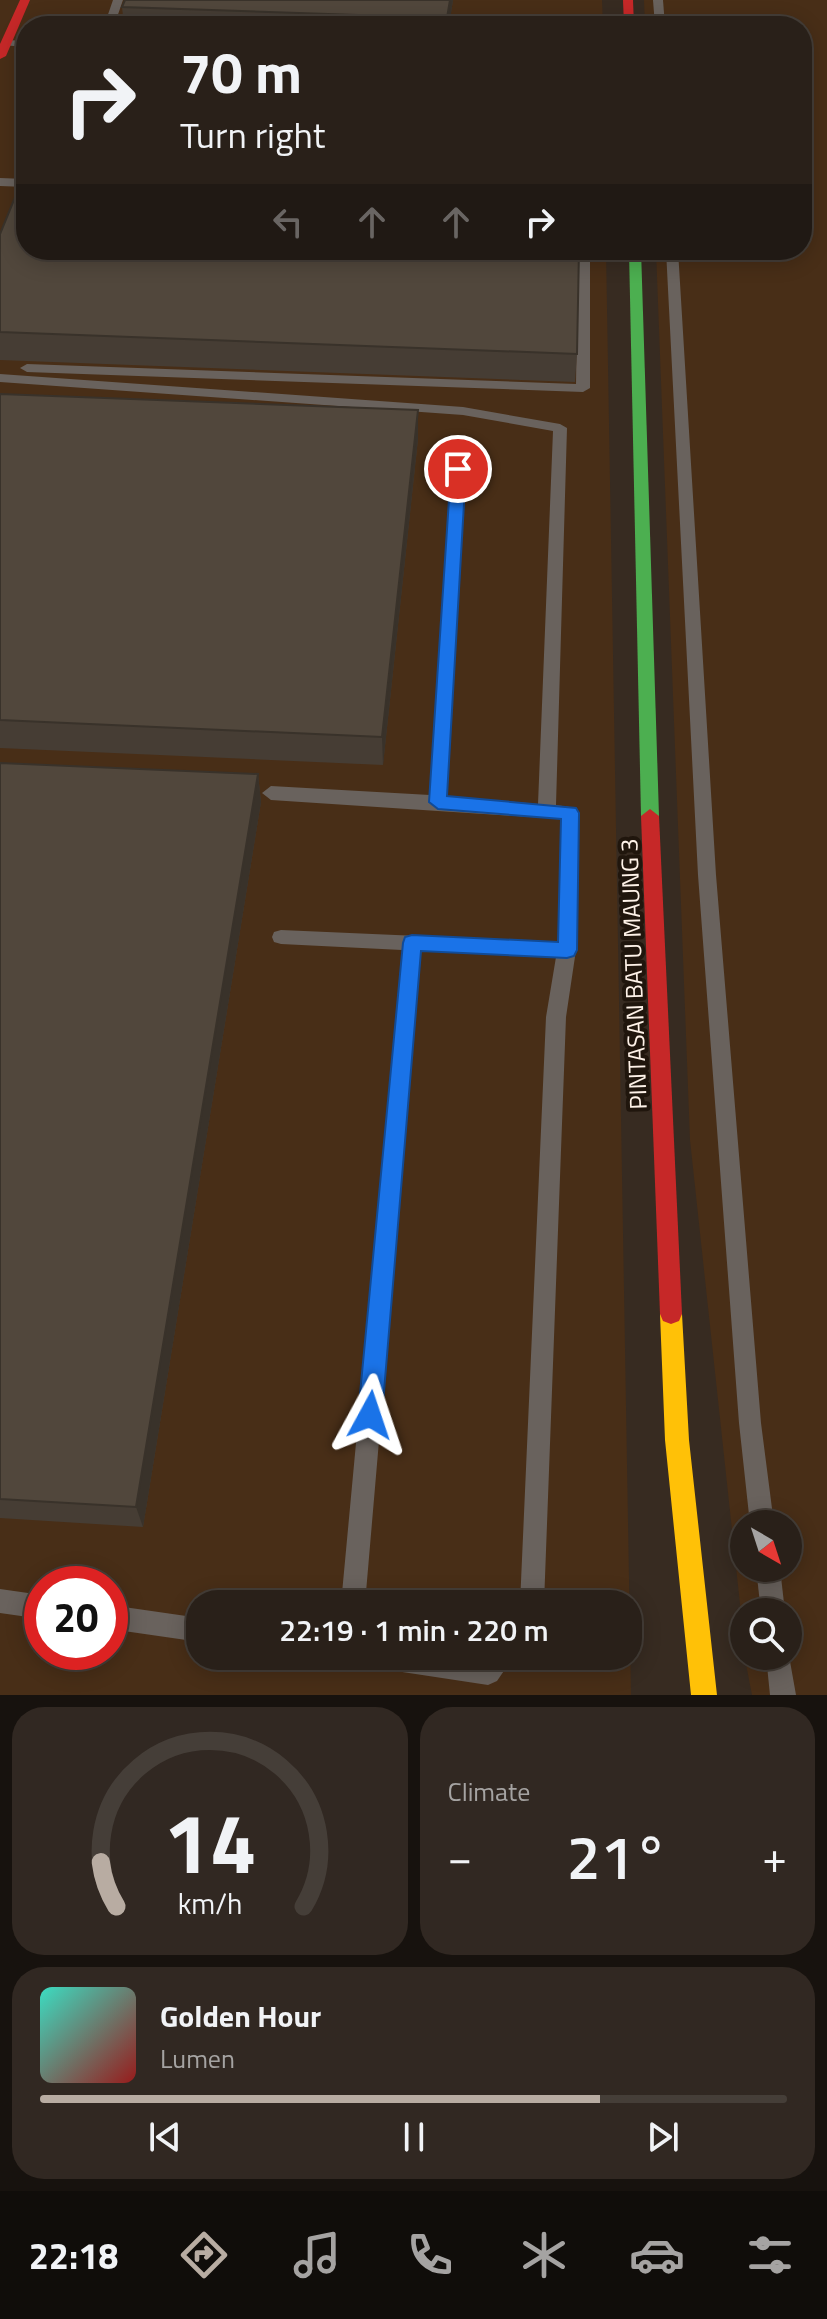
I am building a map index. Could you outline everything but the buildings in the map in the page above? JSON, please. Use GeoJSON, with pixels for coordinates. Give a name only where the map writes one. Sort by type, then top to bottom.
{"type":"FeatureCollection","features":[{"type":"Feature","properties":{"kind":"street"},"geometry":{"type":"LineString","coordinates":[[3,49],[16,20]]}},
{"type":"Feature","properties":{"kind":"street","name":"PINTASAN BATU MAUNG 3"},"geometry":{"type":"LineString","coordinates":[[635,260],[652,874],[676,1425],[704,1695]]}},
{"type":"Feature","properties":{"kind":"lane"},"geometry":{"type":"LineString","coordinates":[[0,367],[583,388],[584,260]]}},
{"type":"Feature","properties":{"kind":"lane"},"geometry":{"type":"LineString","coordinates":[[673,260],[707,875],[750,1423],[760,1510]]}},
{"type":"Feature","properties":{"kind":"lane"},"geometry":{"type":"LineString","coordinates":[[0,378],[463,411],[560,428],[547,811]]}},
{"type":"Feature","properties":{"kind":"lane"},"geometry":{"type":"LineString","coordinates":[[438,802],[458,469]]}},
{"type":"Feature","properties":{"kind":"lane"},"geometry":{"type":"LineString","coordinates":[[271,793],[570,813],[567,950],[556,1017],[533,1590]]}},
{"type":"Feature","properties":{"kind":"lane"},"geometry":{"type":"LineString","coordinates":[[281,937],[567,950]]}},
{"type":"Feature","properties":{"kind":"lane"},"geometry":{"type":"LineString","coordinates":[[354,1590],[412,943]]}},
{"type":"Feature","properties":{"kind":"lane"},"geometry":{"type":"LineString","coordinates":[[0,1601],[24,1604]]}},
{"type":"Feature","properties":{"kind":"lane"},"geometry":{"type":"LineString","coordinates":[[128,1620],[186,1628]]}},
{"type":"Feature","properties":{"kind":"lane"},"geometry":{"type":"LineString","coordinates":[[780,1670],[783,1695]]}},
{"type":"Feature","properties":{"kind":"shaded area"},"geometry":{"type":"Polygon","coordinates":[[[0,0],[602,0],[603,16],[16,16],[16,260],[606,260],[629,1590],[186,1590],[186,1670],[631,1670],[631,1695],[0,1695],[0,0]]]}},
{"type":"Feature","properties":{"kind":"shaded area"},"geometry":{"type":"Polygon","coordinates":[[[644,0],[827,0],[827,1695],[752,1695],[747,1670],[802,1670],[802,1598],[739,1598],[738,1582],[802,1582],[802,1510],[730,1511],[690,1140],[656,260],[812,260],[812,16],[645,16],[644,0]]]}},
{"type":"Feature","properties":{"kind":"traffic: fast"},"geometry":{"type":"LineString","coordinates":[[635,260],[650,816]]}},
{"type":"Feature","properties":{"kind":"traffic: slow"},"geometry":{"type":"LineString","coordinates":[[671,1314],[677,1440],[704,1695]]}},
{"type":"Feature","properties":{"kind":"traffic: jam"},"geometry":{"type":"LineString","coordinates":[[18,16],[25,0]]}},
{"type":"Feature","properties":{"kind":"traffic: jam"},"geometry":{"type":"LineString","coordinates":[[628,0],[629,16]]}},
{"type":"Feature","properties":{"kind":"traffic: jam"},"geometry":{"type":"LineString","coordinates":[[0,56],[16,20]]}},
{"type":"Feature","properties":{"kind":"traffic: jam"},"geometry":{"type":"LineString","coordinates":[[650,816],[671,1314]]}},
{"type":"Feature","properties":{"kind":"route"},"geometry":{"type":"LineString","coordinates":[[370,1415],[412,943],[567,950],[570,813],[438,802],[458,469]]}}]}
